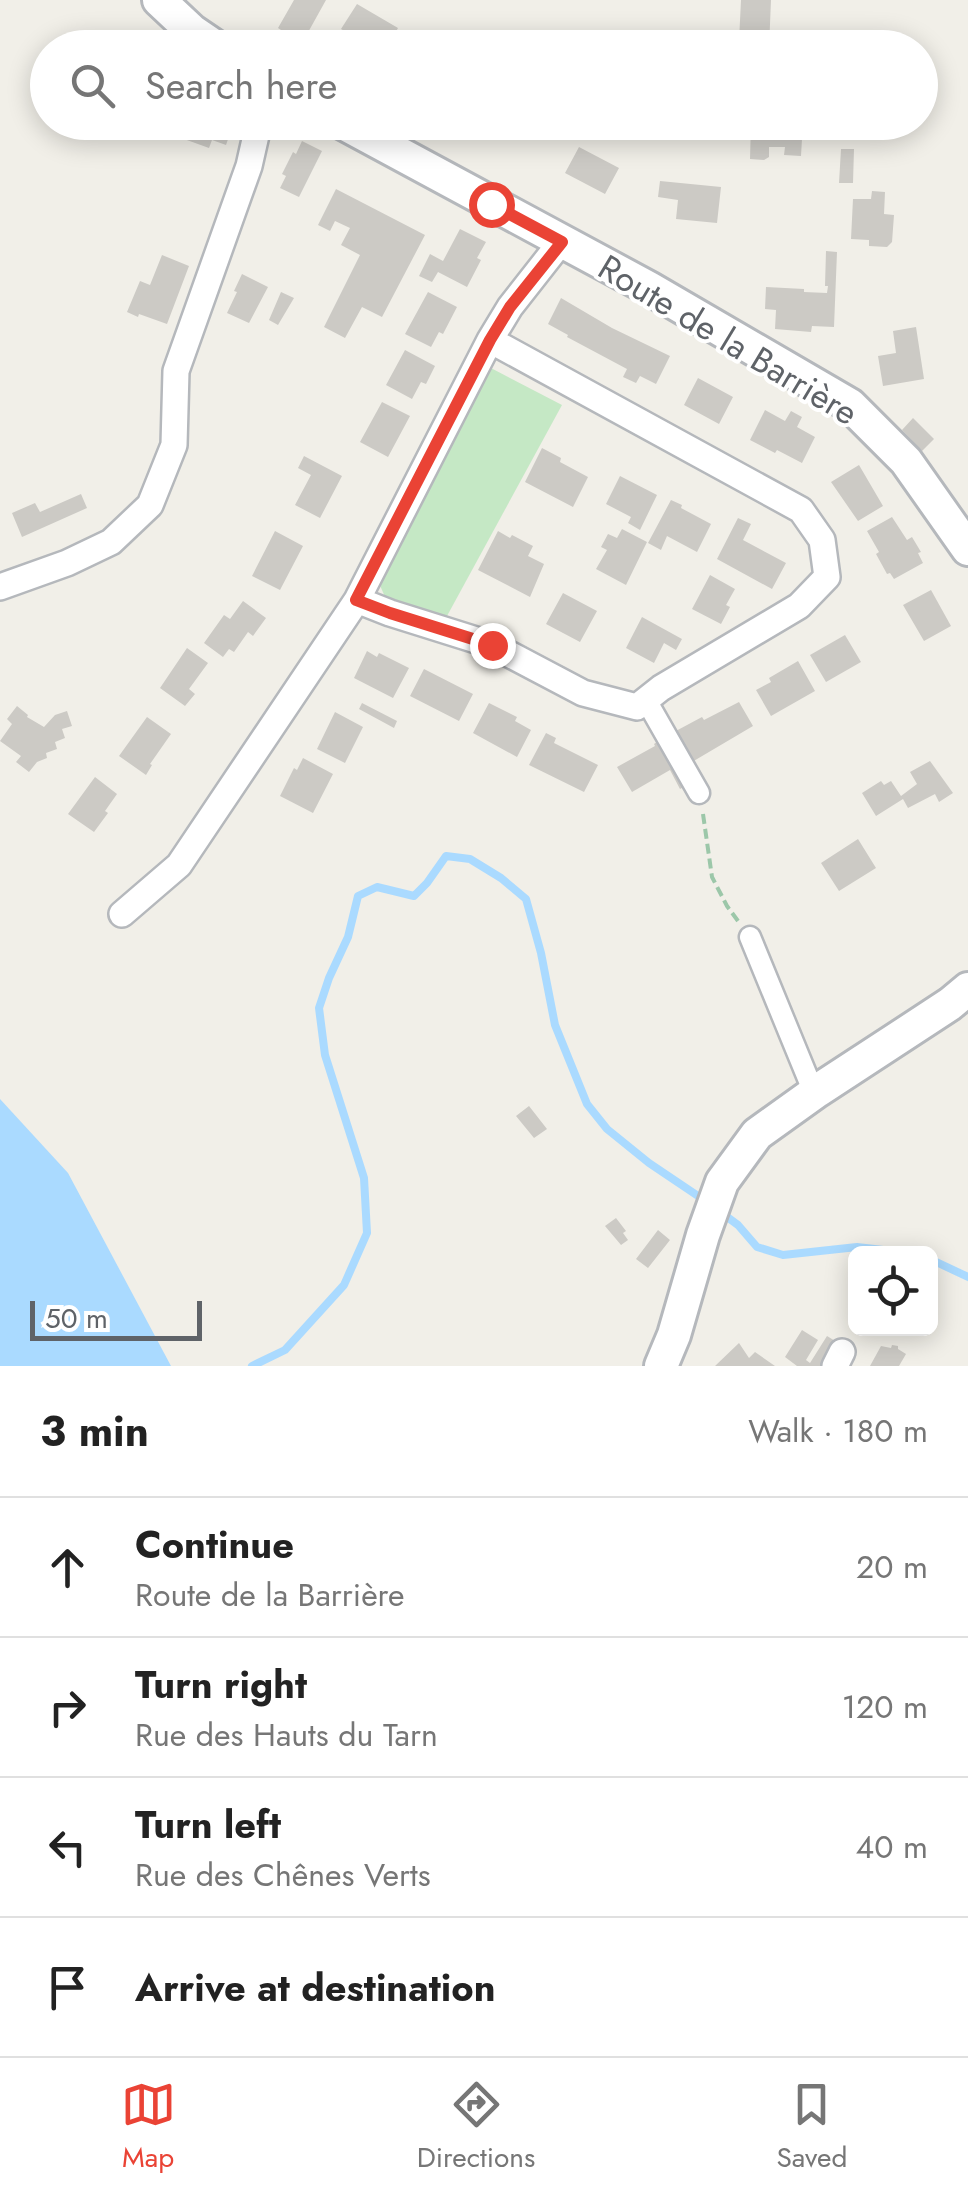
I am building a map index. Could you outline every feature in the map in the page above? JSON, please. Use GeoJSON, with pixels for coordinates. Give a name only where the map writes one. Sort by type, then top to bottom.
{"type":"FeatureCollection","features":[{"type":"Feature","properties":{"kind":"street"},"geometry":{"type":"LineString","coordinates":[[158,0],[191,30]]}},
{"type":"Feature","properties":{"kind":"street"},"geometry":{"type":"LineString","coordinates":[[0,587],[110,542],[150,506],[174,444],[176,372],[255,140]]}},
{"type":"Feature","properties":{"kind":"street","name":"Route de la Barrière"},"geometry":{"type":"LineString","coordinates":[[374,140],[649,288],[850,405],[906,461],[968,549]]}},
{"type":"Feature","properties":{"kind":"street"},"geometry":{"type":"LineString","coordinates":[[122,914],[179,865],[356,600],[490,340],[510,307],[562,242]]}},
{"type":"Feature","properties":{"kind":"street"},"geometry":{"type":"LineString","coordinates":[[356,600],[492,645],[583,693],[637,707],[661,688],[800,606],[827,576],[822,540],[800,510],[490,340]]}},
{"type":"Feature","properties":{"kind":"street"},"geometry":{"type":"LineString","coordinates":[[646,700],[698,793]]}},
{"type":"Feature","properties":{"kind":"street"},"geometry":{"type":"LineString","coordinates":[[750,937],[814,1093]]}},
{"type":"Feature","properties":{"kind":"street"},"geometry":{"type":"LineString","coordinates":[[661,1366],[722,1182],[757,1134],[968,989]]}},
{"type":"Feature","properties":{"kind":"path"},"geometry":{"type":"LineString","coordinates":[[698,793],[712,877],[750,937]]}},
{"type":"Feature","properties":{"kind":"green space"},"geometry":{"type":"Polygon","coordinates":[[[489,367],[562,405],[447,616],[388,604],[376,576],[489,367]]]}},
{"type":"Feature","properties":{"kind":"water"},"geometry":{"type":"Polygon","coordinates":[[[0,1099],[68,1173],[171,1366],[0,1366],[0,1099]]]}},
{"type":"Feature","properties":{"kind":"building"},"geometry":{"type":"Polygon","coordinates":[[[294,0],[326,0],[309,30],[278,28],[294,0]]]}},
{"type":"Feature","properties":{"kind":"building"},"geometry":{"type":"Polygon","coordinates":[[[741,0],[771,0],[770,30],[740,30],[741,0]]]}},
{"type":"Feature","properties":{"kind":"building"},"geometry":{"type":"Polygon","coordinates":[[[357,4],[398,28],[397,30],[341,29],[357,4]]]}},
{"type":"Feature","properties":{"kind":"building"},"geometry":{"type":"Polygon","coordinates":[[[187,140],[212,140],[209,148],[187,140]]]}},
{"type":"Feature","properties":{"kind":"building"},"geometry":{"type":"Polygon","coordinates":[[[751,140],[802,140],[801,156],[784,155],[785,147],[769,147],[769,157],[750,159],[751,140]]]}},
{"type":"Feature","properties":{"kind":"building"},"geometry":{"type":"Polygon","coordinates":[[[302,141],[322,151],[299,197],[280,188],[286,176],[282,174],[302,141]]]}},
{"type":"Feature","properties":{"kind":"building"},"geometry":{"type":"Polygon","coordinates":[[[579,147],[619,168],[605,194],[565,173],[579,147]]]}},
{"type":"Feature","properties":{"kind":"building"},"geometry":{"type":"Polygon","coordinates":[[[841,149],[854,149],[853,183],[839,183],[841,149]]]}},
{"type":"Feature","properties":{"kind":"building"},"geometry":{"type":"Polygon","coordinates":[[[660,181],[721,187],[717,223],[676,219],[678,200],[658,197],[660,181]]]}},
{"type":"Feature","properties":{"kind":"building"},"geometry":{"type":"Polygon","coordinates":[[[336,189],[425,235],[382,317],[362,307],[345,338],[324,327],[360,255],[341,245],[350,228],[335,221],[330,231],[318,225],[336,189]]]}},
{"type":"Feature","properties":{"kind":"building"},"geometry":{"type":"Polygon","coordinates":[[[872,191],[885,192],[884,214],[894,215],[892,242],[887,247],[851,239],[853,199],[871,199],[872,191]]]}},
{"type":"Feature","properties":{"kind":"building"},"geometry":{"type":"Polygon","coordinates":[[[460,229],[486,242],[467,287],[438,272],[432,282],[419,276],[430,254],[443,261],[460,229]]]}},
{"type":"Feature","properties":{"kind":"building"},"geometry":{"type":"Polygon","coordinates":[[[826,251],[837,252],[834,327],[812,326],[811,332],[775,329],[776,310],[765,309],[766,287],[827,293],[826,251]]]}},
{"type":"Feature","properties":{"kind":"building"},"geometry":{"type":"Polygon","coordinates":[[[162,255],[189,266],[167,324],[127,312],[140,281],[150,285],[162,255]]]}},
{"type":"Feature","properties":{"kind":"building"},"geometry":{"type":"Polygon","coordinates":[[[242,274],[268,287],[249,323],[227,313],[242,274]]]}},
{"type":"Feature","properties":{"kind":"building"},"geometry":{"type":"Polygon","coordinates":[[[281,292],[294,298],[278,325],[269,320],[281,292]]]}},
{"type":"Feature","properties":{"kind":"building"},"geometry":{"type":"Polygon","coordinates":[[[428,292],[457,307],[431,347],[405,334],[428,292]]]}},
{"type":"Feature","properties":{"kind":"building"},"geometry":{"type":"Polygon","coordinates":[[[561,298],[670,356],[656,384],[640,376],[636,383],[623,377],[627,369],[548,324],[561,298]]]}},
{"type":"Feature","properties":{"kind":"building"},"geometry":{"type":"Polygon","coordinates":[[[916,327],[924,379],[883,386],[878,356],[896,353],[893,331],[916,327]]]}},
{"type":"Feature","properties":{"kind":"building"},"geometry":{"type":"Polygon","coordinates":[[[405,350],[435,366],[412,399],[386,385],[405,350]]]}},
{"type":"Feature","properties":{"kind":"building"},"geometry":{"type":"Polygon","coordinates":[[[698,378],[733,397],[719,424],[684,405],[698,378]]]}},
{"type":"Feature","properties":{"kind":"building"},"geometry":{"type":"Polygon","coordinates":[[[382,402],[410,416],[388,457],[360,442],[382,402]]]}},
{"type":"Feature","properties":{"kind":"building"},"geometry":{"type":"Polygon","coordinates":[[[765,410],[785,421],[791,411],[802,417],[797,427],[815,437],[802,463],[750,440],[765,410]]]}},
{"type":"Feature","properties":{"kind":"building"},"geometry":{"type":"Polygon","coordinates":[[[913,418],[934,439],[922,451],[902,430],[913,418]]]}},
{"type":"Feature","properties":{"kind":"building"},"geometry":{"type":"Polygon","coordinates":[[[542,448],[588,477],[573,507],[525,482],[542,448]]]}},
{"type":"Feature","properties":{"kind":"building"},"geometry":{"type":"Polygon","coordinates":[[[304,456],[342,476],[320,518],[295,505],[311,475],[298,468],[304,456]]]}},
{"type":"Feature","properties":{"kind":"building"},"geometry":{"type":"Polygon","coordinates":[[[859,465],[883,506],[858,521],[831,482],[859,465]]]}},
{"type":"Feature","properties":{"kind":"building"},"geometry":{"type":"Polygon","coordinates":[[[620,476],[657,495],[640,530],[628,523],[631,517],[606,504],[620,476]]]}},
{"type":"Feature","properties":{"kind":"building"},"geometry":{"type":"Polygon","coordinates":[[[81,494],[87,508],[22,537],[12,513],[35,503],[40,512],[81,494]]]}},
{"type":"Feature","properties":{"kind":"building"},"geometry":{"type":"Polygon","coordinates":[[[671,500],[711,524],[697,552],[667,536],[661,550],[648,543],[671,500]]]}},
{"type":"Feature","properties":{"kind":"building"},"geometry":{"type":"Polygon","coordinates":[[[892,517],[907,540],[912,537],[923,563],[894,579],[887,574],[867,531],[892,517]]]}},
{"type":"Feature","properties":{"kind":"building"},"geometry":{"type":"Polygon","coordinates":[[[738,518],[751,524],[743,540],[786,563],[772,589],[717,559],[738,518]]]}},
{"type":"Feature","properties":{"kind":"building"},"geometry":{"type":"Polygon","coordinates":[[[622,529],[647,542],[626,585],[596,569],[607,550],[601,547],[608,534],[617,538],[622,529]]]}},
{"type":"Feature","properties":{"kind":"building"},"geometry":{"type":"Polygon","coordinates":[[[275,531],[303,546],[280,590],[252,576],[275,531]]]}},
{"type":"Feature","properties":{"kind":"building"},"geometry":{"type":"Polygon","coordinates":[[[498,531],[533,546],[528,556],[544,564],[530,597],[478,570],[498,531]]]}},
{"type":"Feature","properties":{"kind":"building"},"geometry":{"type":"Polygon","coordinates":[[[710,575],[735,589],[721,624],[692,609],[710,575]]]}},
{"type":"Feature","properties":{"kind":"building"},"geometry":{"type":"Polygon","coordinates":[[[931,590],[951,626],[924,641],[903,605],[931,590]]]}},
{"type":"Feature","properties":{"kind":"building"},"geometry":{"type":"Polygon","coordinates":[[[563,593],[597,611],[580,642],[546,624],[563,593]]]}},
{"type":"Feature","properties":{"kind":"building"},"geometry":{"type":"Polygon","coordinates":[[[243,601],[266,618],[253,636],[248,632],[234,652],[229,649],[223,657],[204,643],[224,615],[230,619],[243,601]]]}},
{"type":"Feature","properties":{"kind":"building"},"geometry":{"type":"Polygon","coordinates":[[[642,617],[682,639],[676,650],[664,643],[654,663],[626,648],[642,617]]]}},
{"type":"Feature","properties":{"kind":"building"},"geometry":{"type":"Polygon","coordinates":[[[845,635],[861,662],[826,682],[810,655],[845,635]]]}},
{"type":"Feature","properties":{"kind":"building"},"geometry":{"type":"Polygon","coordinates":[[[187,648],[208,663],[189,689],[195,694],[185,706],[160,688],[187,648]]]}},
{"type":"Feature","properties":{"kind":"building"},"geometry":{"type":"Polygon","coordinates":[[[367,651],[409,668],[393,698],[354,678],[367,651]]]}},
{"type":"Feature","properties":{"kind":"building"},"geometry":{"type":"Polygon","coordinates":[[[798,661],[815,691],[771,716],[756,690],[798,661]]]}},
{"type":"Feature","properties":{"kind":"building"},"geometry":{"type":"Polygon","coordinates":[[[424,669],[473,694],[459,721],[410,696],[424,669]]]}},
{"type":"Feature","properties":{"kind":"building"},"geometry":{"type":"Polygon","coordinates":[[[739,702],[753,726],[692,762],[674,732],[739,702]]]}},
{"type":"Feature","properties":{"kind":"building"},"geometry":{"type":"Polygon","coordinates":[[[362,703],[397,721],[394,728],[359,709],[362,703]]]}},
{"type":"Feature","properties":{"kind":"building"},"geometry":{"type":"Polygon","coordinates":[[[489,703],[517,717],[515,721],[531,730],[517,757],[473,733],[489,703]]]}},
{"type":"Feature","properties":{"kind":"building"},"geometry":{"type":"Polygon","coordinates":[[[17,706],[44,727],[55,715],[67,711],[72,726],[62,729],[65,738],[55,742],[57,749],[46,753],[47,758],[29,772],[16,762],[21,756],[0,741],[12,724],[7,719],[17,706]]]}},
{"type":"Feature","properties":{"kind":"building"},"geometry":{"type":"Polygon","coordinates":[[[335,712],[363,727],[345,763],[317,749],[335,712]]]}},
{"type":"Feature","properties":{"kind":"building"},"geometry":{"type":"Polygon","coordinates":[[[147,717],[171,734],[146,775],[119,756],[147,717]]]}},
{"type":"Feature","properties":{"kind":"building"},"geometry":{"type":"Polygon","coordinates":[[[546,733],[556,738],[554,743],[598,765],[584,792],[529,765],[546,733]]]}},
{"type":"Feature","properties":{"kind":"building"},"geometry":{"type":"Polygon","coordinates":[[[664,737],[691,783],[680,789],[670,770],[632,792],[617,767],[664,737]]]}},
{"type":"Feature","properties":{"kind":"building"},"geometry":{"type":"Polygon","coordinates":[[[303,758],[333,774],[313,813],[280,796],[303,758]]]}},
{"type":"Feature","properties":{"kind":"building"},"geometry":{"type":"Polygon","coordinates":[[[930,761],[953,793],[939,802],[935,794],[908,808],[903,799],[876,816],[862,793],[881,781],[884,785],[891,781],[901,796],[917,784],[910,772],[930,761]]]}},
{"type":"Feature","properties":{"kind":"building"},"geometry":{"type":"Polygon","coordinates":[[[95,777],[117,794],[94,832],[68,814],[95,777]]]}},
{"type":"Feature","properties":{"kind":"building"},"geometry":{"type":"Polygon","coordinates":[[[858,839],[876,868],[839,891],[821,863],[858,839]]]}},
{"type":"Feature","properties":{"kind":"building"},"geometry":{"type":"Polygon","coordinates":[[[529,1106],[547,1129],[534,1138],[516,1116],[529,1106]]]}},
{"type":"Feature","properties":{"kind":"building"},"geometry":{"type":"Polygon","coordinates":[[[616,1218],[628,1240],[621,1245],[605,1226],[616,1218]]]}},
{"type":"Feature","properties":{"kind":"building"},"geometry":{"type":"Polygon","coordinates":[[[658,1230],[670,1240],[648,1268],[636,1259],[658,1230]]]}},
{"type":"Feature","properties":{"kind":"building"},"geometry":{"type":"Polygon","coordinates":[[[802,1330],[818,1340],[806,1360],[810,1363],[827,1336],[840,1344],[827,1366],[797,1366],[785,1357],[802,1330]]]}},
{"type":"Feature","properties":{"kind":"building"},"geometry":{"type":"Polygon","coordinates":[[[739,1343],[749,1358],[755,1352],[775,1366],[715,1366],[739,1343]]]}},
{"type":"Feature","properties":{"kind":"building"},"geometry":{"type":"Polygon","coordinates":[[[892,1345],[906,1354],[899,1366],[870,1366],[881,1346],[892,1345]]]}},
{"type":"Feature","properties":{"kind":"waterway"},"geometry":{"type":"LineString","coordinates":[[252,1366],[285,1350],[344,1285],[367,1233],[364,1178],[325,1055],[319,1008],[348,937],[358,896],[377,887],[414,896],[446,856],[470,859],[526,899],[555,1025],[587,1104],[607,1129],[704,1200]]}},
{"type":"Feature","properties":{"kind":"waterway"},"geometry":{"type":"LineString","coordinates":[[719,1211],[757,1247],[783,1255],[848,1248]]}},
{"type":"Feature","properties":{"kind":"waterway"},"geometry":{"type":"LineString","coordinates":[[938,1263],[968,1277]]}},
{"type":"Feature","properties":{"kind":"route"},"geometry":{"type":"LineString","coordinates":[[491,204],[562,242],[510,307],[490,340],[356,600],[492,645]]}}]}
